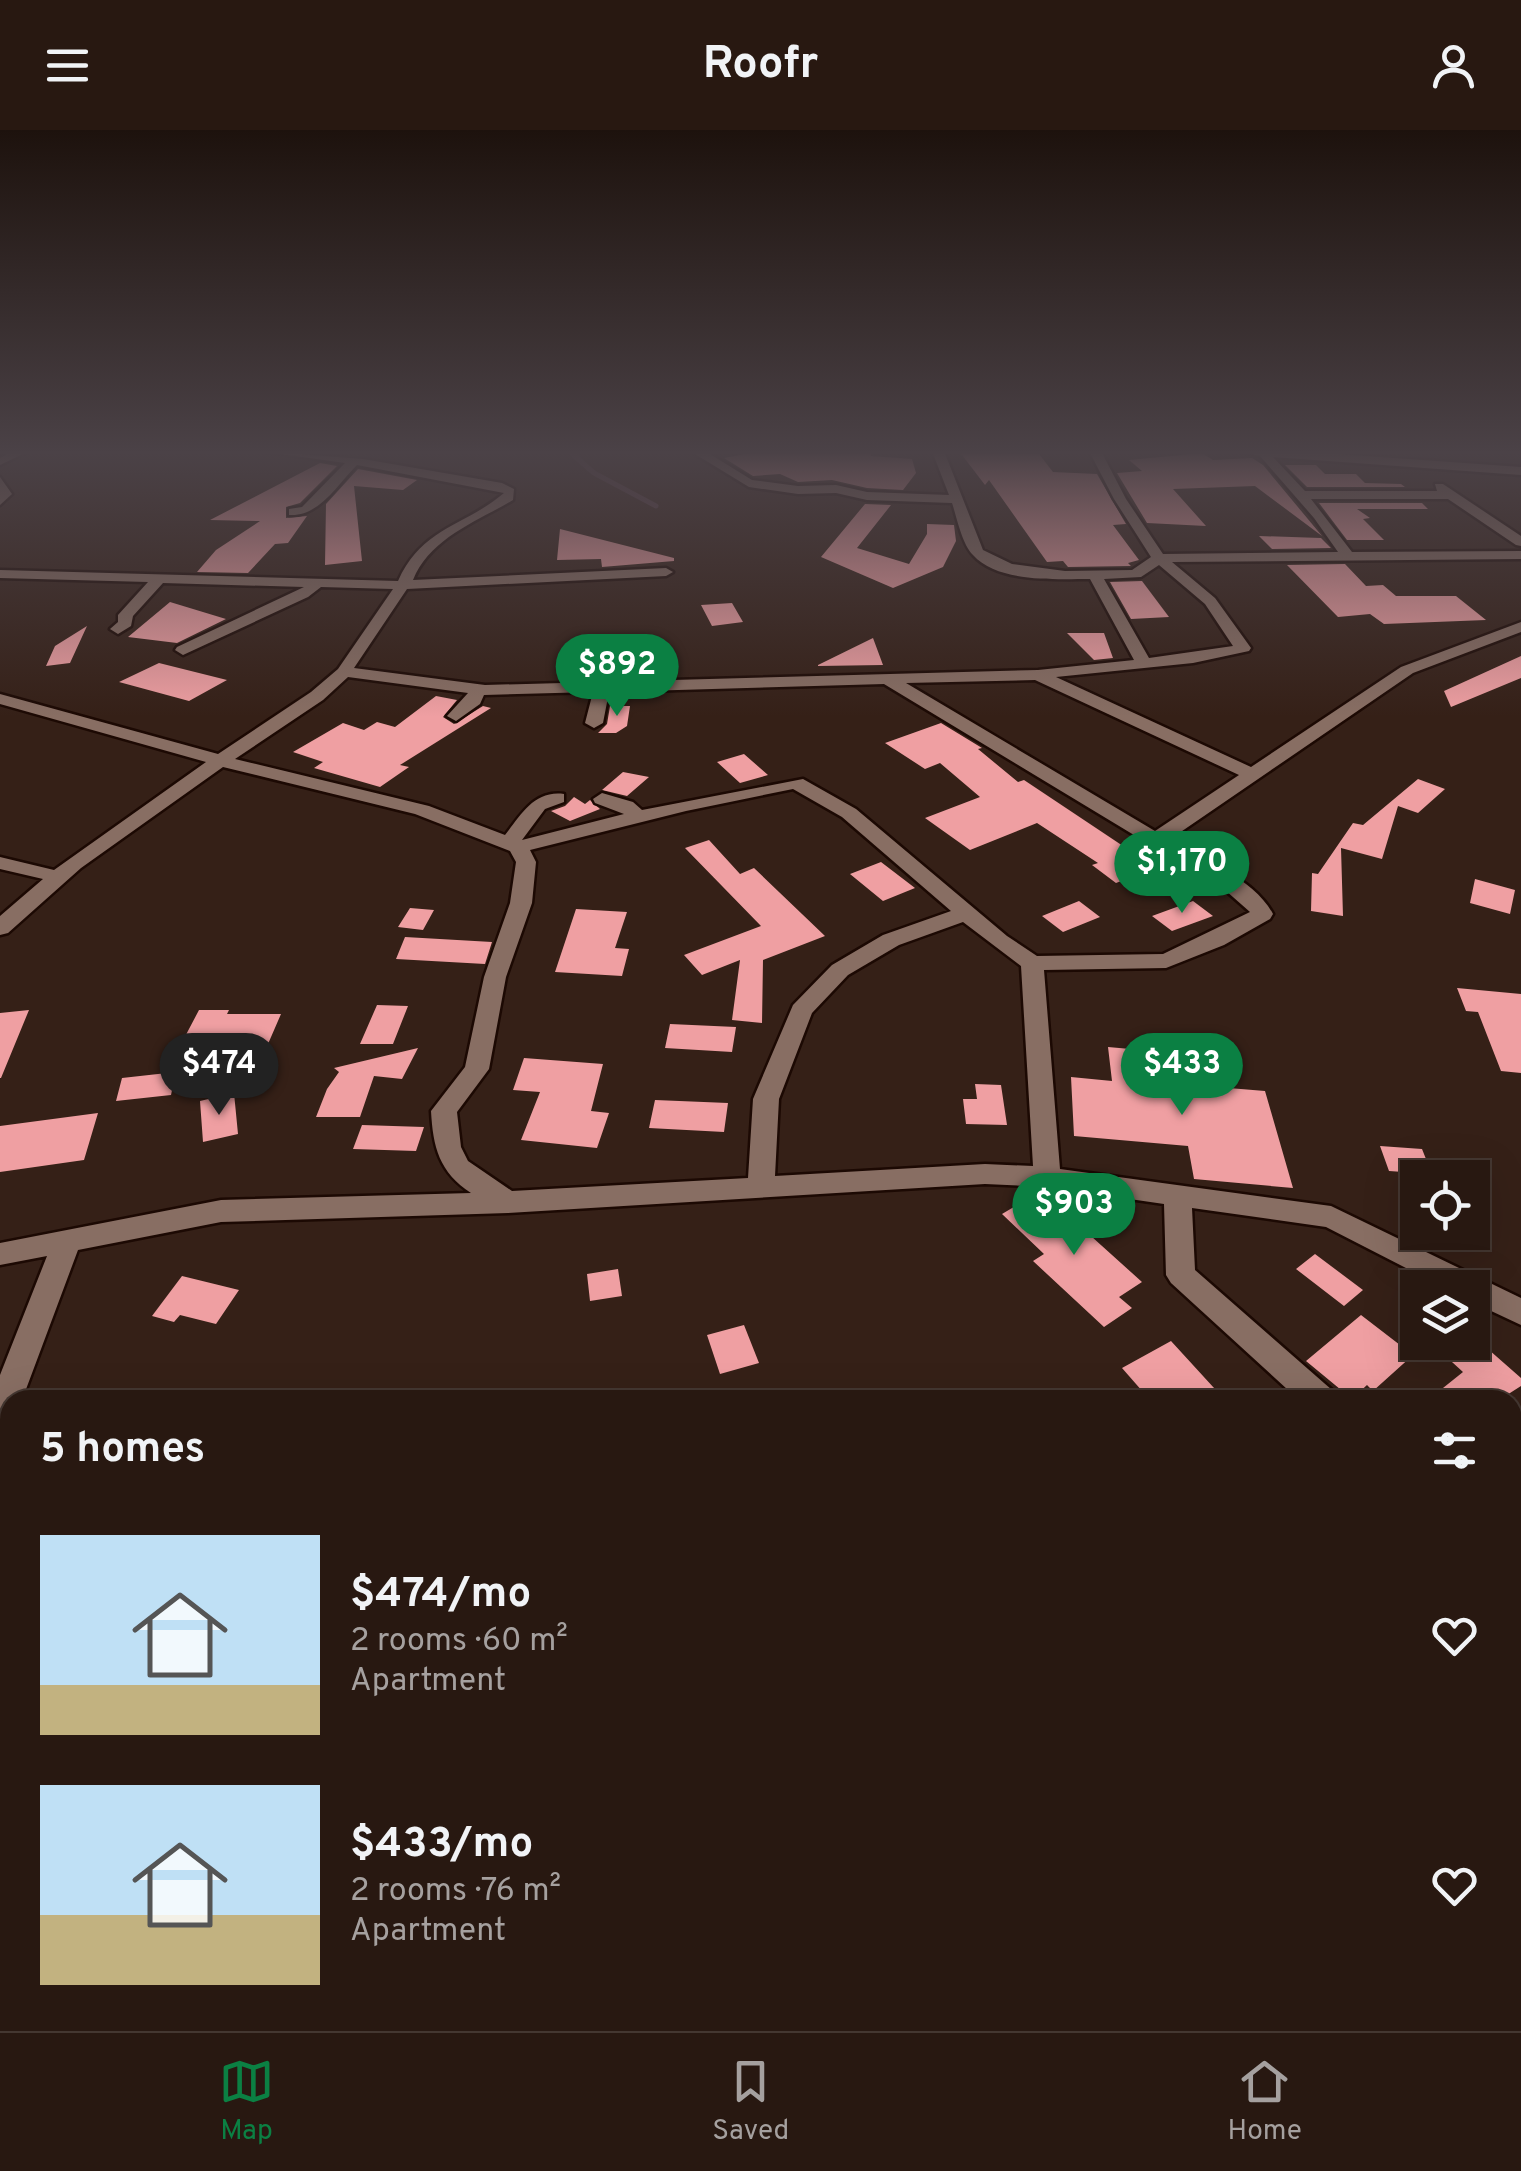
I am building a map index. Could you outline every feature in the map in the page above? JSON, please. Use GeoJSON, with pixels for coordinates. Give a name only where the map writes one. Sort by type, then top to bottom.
{"type":"FeatureCollection","features":[{"type":"Feature","properties":{"kind":"street"},"geometry":{"type":"LineString","coordinates":[[0,928],[54,876],[96,844],[317,696],[344,672],[414,560],[435,540]]}},
{"type":"Feature","properties":{"kind":"street"},"geometry":{"type":"LineString","coordinates":[[972,540],[977,552],[990,563],[1094,574],[1136,574],[1159,558],[1521,555]]}},
{"type":"Feature","properties":{"kind":"street"},"geometry":{"type":"LineString","coordinates":[[344,672],[477,690],[890,680],[1038,676],[1144,661],[1205,658],[1243,648],[1210,601],[1159,558],[1146,540]]}},
{"type":"Feature","properties":{"kind":"street"},"geometry":{"type":"LineString","coordinates":[[1336,540],[1347,554]]}},
{"type":"Feature","properties":{"kind":"street"},"geometry":{"type":"LineString","coordinates":[[0,574],[401,586],[666,572]]}},
{"type":"Feature","properties":{"kind":"street"},"geometry":{"type":"LineString","coordinates":[[1094,574],[1144,661]]}},
{"type":"Feature","properties":{"kind":"street"},"geometry":{"type":"LineString","coordinates":[[118,630],[126,623],[125,615],[160,578]]}},
{"type":"Feature","properties":{"kind":"street"},"geometry":{"type":"LineString","coordinates":[[183,650],[303,594],[316,584]]}},
{"type":"Feature","properties":{"kind":"street"},"geometry":{"type":"LineString","coordinates":[[1157,838],[1407,670],[1521,627]]}},
{"type":"Feature","properties":{"kind":"street"},"geometry":{"type":"LineString","coordinates":[[1038,676],[1254,776]]}},
{"type":"Feature","properties":{"kind":"street"},"geometry":{"type":"LineString","coordinates":[[513,845],[750,790],[801,784],[848,813],[966,913],[1032,962],[1166,961],[1216,940],[1262,914],[1260,906],[1248,896],[1157,838],[890,680]]}},
{"type":"Feature","properties":{"kind":"street"},"geometry":{"type":"LineString","coordinates":[[594,722],[602,687]]}},
{"type":"Feature","properties":{"kind":"street"},"geometry":{"type":"LineString","coordinates":[[456,716],[474,700],[477,690]]}},
{"type":"Feature","properties":{"kind":"street"},"geometry":{"type":"LineString","coordinates":[[0,699],[222,761],[422,810],[513,845],[526,862],[521,903],[495,977],[477,1069],[444,1111],[446,1148],[451,1162],[508,1202]]}},
{"type":"Feature","properties":{"kind":"street"},"geometry":{"type":"LineString","coordinates":[[513,845],[533,810],[556,798]]}},
{"type":"Feature","properties":{"kind":"street"},"geometry":{"type":"LineString","coordinates":[[602,799],[626,806],[638,816]]}},
{"type":"Feature","properties":{"kind":"street"},"geometry":{"type":"LineString","coordinates":[[0,863],[54,876]]}},
{"type":"Feature","properties":{"kind":"street"},"geometry":{"type":"LineString","coordinates":[[761,1187],[766,1099],[801,1010],[840,970],[891,940],[966,913]]}},
{"type":"Feature","properties":{"kind":"street"},"geometry":{"type":"LineString","coordinates":[[1032,962],[1047,1177]]}},
{"type":"Feature","properties":{"kind":"street"},"geometry":{"type":"LineString","coordinates":[[0,1254],[222,1212],[508,1202],[985,1174],[1047,1177],[1331,1218],[1521,1312]]}},
{"type":"Feature","properties":{"kind":"street"},"geometry":{"type":"LineString","coordinates":[[1178,1196],[1180,1275],[1310,1390]]}},
{"type":"Feature","properties":{"kind":"street"},"geometry":{"type":"LineString","coordinates":[[10,1390],[68,1240]]}},
{"type":"Feature","properties":{"kind":"building"},"geometry":{"type":"Polygon","coordinates":[[[232,540],[290,540],[275,544],[248,573],[197,572],[216,550],[232,540]]]}},
{"type":"Feature","properties":{"kind":"building"},"geometry":{"type":"Polygon","coordinates":[[[325,540],[360,540],[362,561],[325,565],[325,540]]]}},
{"type":"Feature","properties":{"kind":"building"},"geometry":{"type":"Polygon","coordinates":[[[559,540],[602,540],[674,558],[602,567],[601,559],[557,560],[559,540]]]}},
{"type":"Feature","properties":{"kind":"building"},"geometry":{"type":"Polygon","coordinates":[[[835,540],[864,540],[857,548],[909,564],[924,540],[956,541],[943,567],[893,588],[821,557],[835,540]]]}},
{"type":"Feature","properties":{"kind":"building"},"geometry":{"type":"Polygon","coordinates":[[[1031,540],[1124,540],[1139,560],[1128,563],[1131,566],[1068,567],[1063,561],[1047,562],[1031,540]]]}},
{"type":"Feature","properties":{"kind":"building"},"geometry":{"type":"Polygon","coordinates":[[[1263,540],[1323,540],[1331,548],[1272,549],[1263,540]]]}},
{"type":"Feature","properties":{"kind":"building"},"geometry":{"type":"Polygon","coordinates":[[[1345,564],[1366,586],[1383,585],[1396,596],[1456,596],[1486,620],[1384,624],[1370,614],[1338,617],[1287,565],[1345,564]]]}},
{"type":"Feature","properties":{"kind":"building"},"geometry":{"type":"Polygon","coordinates":[[[1142,581],[1169,617],[1131,619],[1110,582],[1142,581]]]}},
{"type":"Feature","properties":{"kind":"building"},"geometry":{"type":"Polygon","coordinates":[[[170,602],[226,619],[177,643],[128,637],[170,602]]]}},
{"type":"Feature","properties":{"kind":"building"},"geometry":{"type":"Polygon","coordinates":[[[732,603],[743,622],[712,626],[701,605],[732,603]]]}},
{"type":"Feature","properties":{"kind":"building"},"geometry":{"type":"Polygon","coordinates":[[[87,626],[70,663],[46,666],[55,646],[87,626]]]}},
{"type":"Feature","properties":{"kind":"building"},"geometry":{"type":"Polygon","coordinates":[[[1067,633],[1104,633],[1113,658],[1094,660],[1067,633]]]}},
{"type":"Feature","properties":{"kind":"building"},"geometry":{"type":"Polygon","coordinates":[[[873,638],[883,665],[818,666],[818,665],[873,638]]]}},
{"type":"Feature","properties":{"kind":"building"},"geometry":{"type":"Polygon","coordinates":[[[1521,656],[1521,678],[1451,707],[1444,691],[1521,656]]]}},
{"type":"Feature","properties":{"kind":"building"},"geometry":{"type":"Polygon","coordinates":[[[159,663],[227,680],[189,701],[119,682],[159,663]]]}},
{"type":"Feature","properties":{"kind":"building"},"geometry":{"type":"Polygon","coordinates":[[[436,696],[457,700],[443,717],[454,724],[483,706],[491,708],[400,765],[409,767],[380,787],[314,768],[323,762],[293,752],[343,723],[364,730],[377,722],[395,727],[436,696]]]}},
{"type":"Feature","properties":{"kind":"building"},"geometry":{"type":"Polygon","coordinates":[[[610,706],[630,706],[627,726],[616,733],[598,733],[607,724],[610,706]]]}},
{"type":"Feature","properties":{"kind":"building"},"geometry":{"type":"Polygon","coordinates":[[[941,723],[982,748],[978,749],[1018,782],[1024,780],[1156,868],[1116,883],[1092,865],[1098,863],[1037,823],[970,850],[925,818],[980,797],[940,763],[925,769],[885,743],[941,723]]]}},
{"type":"Feature","properties":{"kind":"building"},"geometry":{"type":"Polygon","coordinates":[[[744,754],[768,775],[740,783],[717,762],[744,754]]]}},
{"type":"Feature","properties":{"kind":"building"},"geometry":{"type":"Polygon","coordinates":[[[623,772],[649,777],[627,796],[602,790],[623,772]]]}},
{"type":"Feature","properties":{"kind":"building"},"geometry":{"type":"Polygon","coordinates":[[[1418,779],[1445,789],[1418,813],[1398,806],[1382,859],[1341,848],[1343,916],[1311,911],[1312,873],[1318,874],[1353,823],[1363,825],[1418,779]]]}},
{"type":"Feature","properties":{"kind":"building"},"geometry":{"type":"Polygon","coordinates":[[[574,797],[585,804],[590,800],[600,809],[570,821],[551,811],[565,806],[574,797]]]}},
{"type":"Feature","properties":{"kind":"building"},"geometry":{"type":"Polygon","coordinates":[[[709,840],[740,874],[754,868],[825,936],[763,960],[762,1023],[732,1020],[740,960],[702,975],[684,955],[761,926],[685,848],[709,840]]]}},
{"type":"Feature","properties":{"kind":"building"},"geometry":{"type":"Polygon","coordinates":[[[881,862],[915,888],[883,901],[850,874],[881,862]]]}},
{"type":"Feature","properties":{"kind":"building"},"geometry":{"type":"Polygon","coordinates":[[[1475,879],[1515,890],[1510,914],[1470,903],[1475,879]]]}},
{"type":"Feature","properties":{"kind":"building"},"geometry":{"type":"Polygon","coordinates":[[[1079,901],[1100,917],[1063,932],[1042,916],[1079,901]]]}},
{"type":"Feature","properties":{"kind":"building"},"geometry":{"type":"Polygon","coordinates":[[[1193,901],[1213,916],[1172,931],[1152,916],[1193,901]]]}},
{"type":"Feature","properties":{"kind":"building"},"geometry":{"type":"Polygon","coordinates":[[[410,908],[434,910],[423,930],[398,927],[410,908]]]}},
{"type":"Feature","properties":{"kind":"building"},"geometry":{"type":"Polygon","coordinates":[[[576,909],[627,912],[615,948],[629,949],[622,976],[555,972],[576,909]]]}},
{"type":"Feature","properties":{"kind":"building"},"geometry":{"type":"Polygon","coordinates":[[[405,937],[492,942],[485,964],[396,959],[405,937]]]}},
{"type":"Feature","properties":{"kind":"building"},"geometry":{"type":"Polygon","coordinates":[[[1457,988],[1521,994],[1521,1073],[1501,1071],[1478,1012],[1466,1011],[1457,988]]]}},
{"type":"Feature","properties":{"kind":"building"},"geometry":{"type":"Polygon","coordinates":[[[377,1005],[408,1006],[393,1044],[360,1044],[377,1005]]]}},
{"type":"Feature","properties":{"kind":"building"},"geometry":{"type":"Polygon","coordinates":[[[29,1010],[1,1078],[0,1078],[0,1013],[29,1010]]]}},
{"type":"Feature","properties":{"kind":"building"},"geometry":{"type":"Polygon","coordinates":[[[199,1010],[281,1014],[268,1044],[179,1048],[199,1010]]]}},
{"type":"Feature","properties":{"kind":"building"},"geometry":{"type":"Polygon","coordinates":[[[670,1024],[736,1027],[732,1052],[665,1048],[670,1024]]]}},
{"type":"Feature","properties":{"kind":"building"},"geometry":{"type":"Polygon","coordinates":[[[1108,1047],[1175,1053],[1180,1084],[1265,1091],[1293,1188],[1194,1179],[1188,1146],[1074,1136],[1071,1077],[1112,1081],[1108,1047]]]}},
{"type":"Feature","properties":{"kind":"building"},"geometry":{"type":"Polygon","coordinates":[[[418,1048],[402,1079],[374,1076],[360,1117],[316,1117],[339,1072],[334,1068],[418,1048]]]}},
{"type":"Feature","properties":{"kind":"building"},"geometry":{"type":"Polygon","coordinates":[[[524,1058],[603,1064],[591,1111],[609,1113],[597,1148],[521,1140],[540,1092],[513,1090],[524,1058]]]}},
{"type":"Feature","properties":{"kind":"building"},"geometry":{"type":"Polygon","coordinates":[[[176,1072],[171,1095],[116,1101],[122,1078],[176,1072]]]}},
{"type":"Feature","properties":{"kind":"building"},"geometry":{"type":"Polygon","coordinates":[[[975,1084],[1001,1085],[1007,1125],[966,1124],[963,1099],[977,1099],[975,1084]]]}},
{"type":"Feature","properties":{"kind":"building"},"geometry":{"type":"Polygon","coordinates":[[[234,1093],[238,1134],[203,1142],[200,1101],[234,1093]]]}},
{"type":"Feature","properties":{"kind":"building"},"geometry":{"type":"Polygon","coordinates":[[[655,1100],[728,1103],[724,1132],[649,1128],[655,1100]]]}},
{"type":"Feature","properties":{"kind":"building"},"geometry":{"type":"Polygon","coordinates":[[[98,1113],[84,1160],[0,1172],[0,1126],[98,1113]]]}},
{"type":"Feature","properties":{"kind":"building"},"geometry":{"type":"Polygon","coordinates":[[[362,1125],[424,1127],[416,1151],[353,1149],[362,1125]]]}},
{"type":"Feature","properties":{"kind":"building"},"geometry":{"type":"Polygon","coordinates":[[[1380,1146],[1422,1149],[1426,1160],[1400,1160],[1400,1172],[1389,1171],[1380,1146]]]}},
{"type":"Feature","properties":{"kind":"building"},"geometry":{"type":"Polygon","coordinates":[[[1041,1191],[1142,1282],[1119,1297],[1132,1308],[1104,1327],[1033,1261],[1044,1254],[1002,1214],[1041,1191]]]}},
{"type":"Feature","properties":{"kind":"building"},"geometry":{"type":"Polygon","coordinates":[[[1315,1254],[1363,1290],[1344,1306],[1296,1269],[1315,1254]]]}},
{"type":"Feature","properties":{"kind":"building"},"geometry":{"type":"Polygon","coordinates":[[[618,1269],[622,1296],[590,1301],[587,1274],[618,1269]]]}},
{"type":"Feature","properties":{"kind":"building"},"geometry":{"type":"Polygon","coordinates":[[[182,1276],[239,1290],[216,1324],[180,1315],[174,1322],[152,1316],[182,1276]]]}},
{"type":"Feature","properties":{"kind":"building"},"geometry":{"type":"Polygon","coordinates":[[[1361,1315],[1400,1345],[1400,1360],[1407,1360],[1374,1390],[1367,1385],[1362,1390],[1341,1390],[1306,1361],[1361,1315]]]}},
{"type":"Feature","properties":{"kind":"building"},"geometry":{"type":"Polygon","coordinates":[[[744,1325],[759,1363],[720,1374],[707,1335],[744,1325]]]}},
{"type":"Feature","properties":{"kind":"building"},"geometry":{"type":"Polygon","coordinates":[[[1171,1341],[1216,1390],[1141,1390],[1122,1368],[1171,1341]]]}},
{"type":"Feature","properties":{"kind":"building"},"geometry":{"type":"Polygon","coordinates":[[[1490,1351],[1521,1378],[1521,1386],[1515,1390],[1440,1390],[1463,1372],[1450,1360],[1490,1360],[1490,1351]]]}}]}
